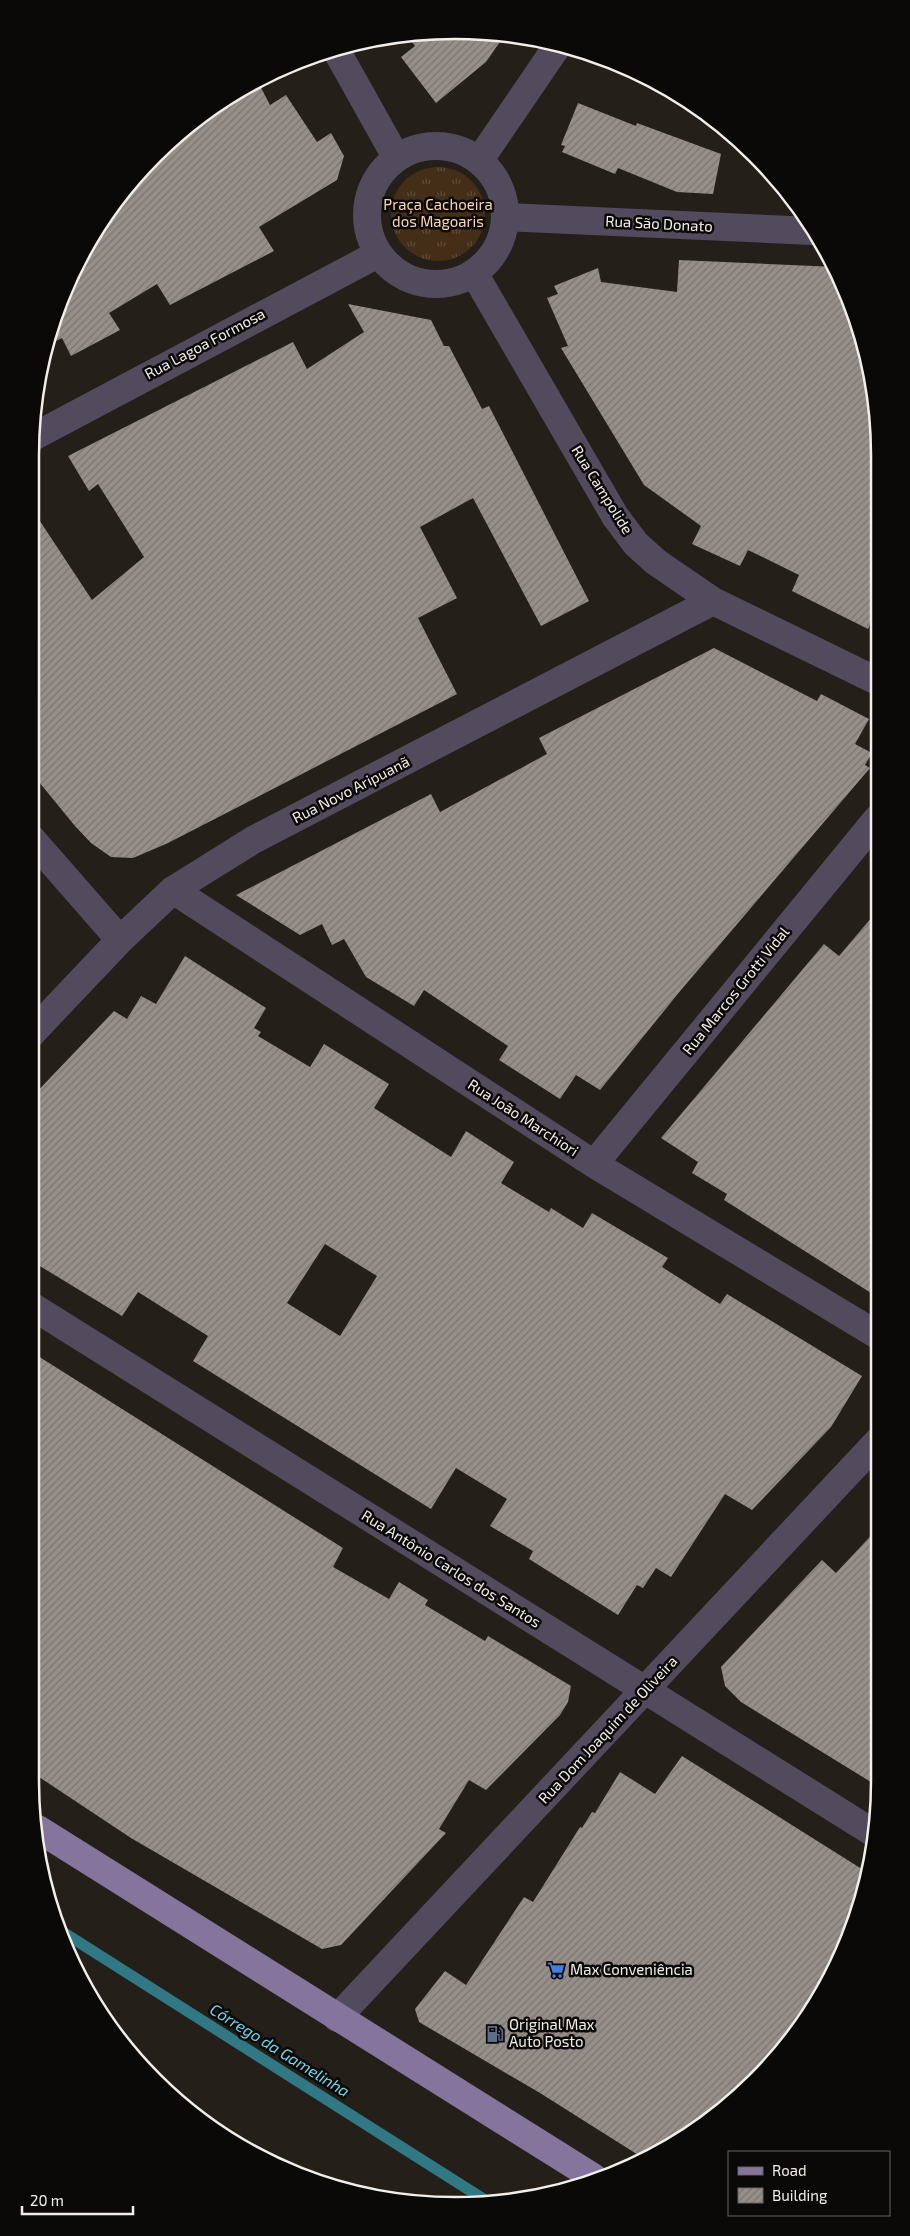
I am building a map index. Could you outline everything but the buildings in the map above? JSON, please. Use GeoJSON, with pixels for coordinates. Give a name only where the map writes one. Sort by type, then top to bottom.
{"type":"FeatureCollection","features":[{"type":"Feature","properties":{"kind":"main road"},"geometry":{"type":"LineString","coordinates":[[42,1832],[589,2175]]}},
{"type":"Feature","properties":{"kind":"street"},"geometry":{"type":"LineString","coordinates":[[479,162],[554,51]]}},
{"type":"Feature","properties":{"kind":"street"},"geometry":{"type":"LineString","coordinates":[[340,55],[396,157]]}},
{"type":"Feature","properties":{"kind":"street"},"geometry":{"type":"LineString","coordinates":[[433,146],[452,148],[470,154],[479,162],[494,176],[500,188],[505,217],[501,240],[484,266],[456,282],[441,285],[425,284],[395,272],[378,254],[366,226],[366,206],[371,188],[381,171],[396,157],[413,149],[433,146]]}},
{"type":"Feature","properties":{"kind":"street","name":"Rua São Donato"},"geometry":{"type":"LineString","coordinates":[[505,217],[805,231]]}},
{"type":"Feature","properties":{"kind":"street","name":"Rua Lagoa Formosa"},"geometry":{"type":"LineString","coordinates":[[40,433],[378,254]]}},
{"type":"Feature","properties":{"kind":"street","name":"Rua Campolide"},"geometry":{"type":"LineString","coordinates":[[474,273],[614,516],[636,544],[656,562],[713,601],[871,678]]}},
{"type":"Feature","properties":{"kind":"street","name":"Rua Novo Aripuanã"},"geometry":{"type":"LineString","coordinates":[[39,1026],[120,940],[173,890],[253,840],[713,601]]}},
{"type":"Feature","properties":{"kind":"street","name":"Rua Marcos Grotti Vidal"},"geometry":{"type":"LineString","coordinates":[[594,1164],[871,828]]}},
{"type":"Feature","properties":{"kind":"street"},"geometry":{"type":"LineString","coordinates":[[39,847],[120,940]]}},
{"type":"Feature","properties":{"kind":"street","name":"Rua João Marchiori"},"geometry":{"type":"LineString","coordinates":[[173,890],[594,1164],[871,1331]]}},
{"type":"Feature","properties":{"kind":"street","name":"Rua Antônio Carlos dos Santos"},"geometry":{"type":"LineString","coordinates":[[39,1311],[868,1830]]}},
{"type":"Feature","properties":{"kind":"street","name":"Rua Dom Joaquim de Oliveira"},"geometry":{"type":"LineString","coordinates":[[336,2018],[871,1449]]}},
{"type":"Feature","properties":{"kind":"green space","name":"Praça Cachoeira dos Magoaris"},"geometry":{"type":"Polygon","coordinates":[[[438,167],[456,171],[471,181],[481,196],[485,214],[481,232],[471,247],[456,257],[438,261],[420,257],[405,247],[395,232],[391,214],[395,196],[405,181],[420,171],[438,167]]]}},
{"type":"Feature","properties":{"kind":"waterway","name":"Córrego da Gamelinha"},"geometry":{"type":"LineString","coordinates":[[68,1936],[479,2196]]}},
{"type":"Feature","properties":{"kind":"place","name":"Max Conveniência"},"geometry":{"type":"Point","coordinates":[556,1970]}},
{"type":"Feature","properties":{"kind":"place","name":"Original Max Auto Posto"},"geometry":{"type":"Point","coordinates":[495,2034]}}]}
